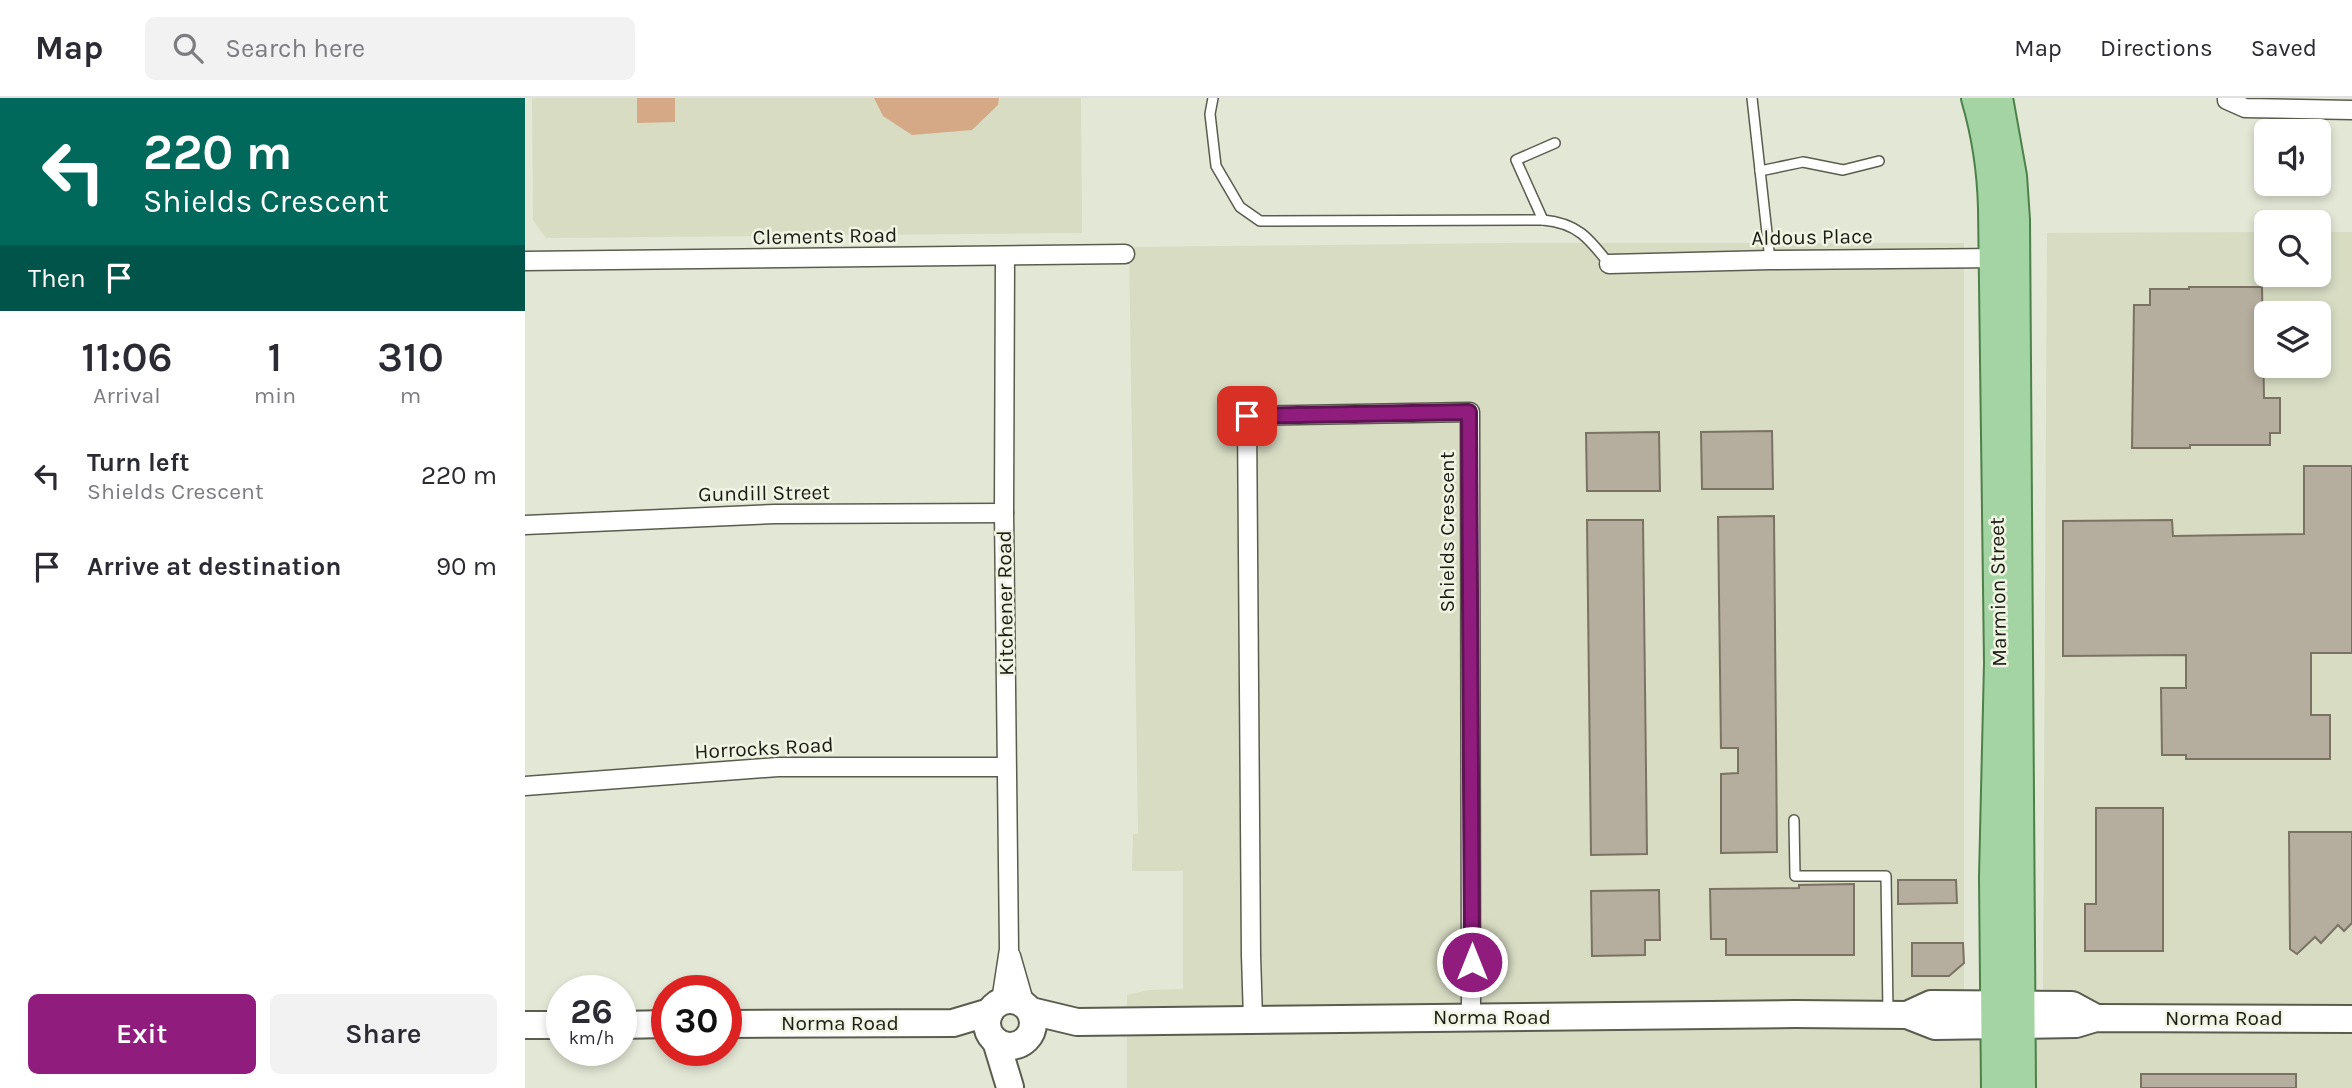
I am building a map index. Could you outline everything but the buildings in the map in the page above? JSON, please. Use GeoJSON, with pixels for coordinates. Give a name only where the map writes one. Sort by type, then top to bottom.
{"type":"FeatureCollection","features":[{"type":"Feature","properties":{"kind":"main road","name":"Marmion Street"},"geometry":{"type":"LineString","coordinates":[[1976,98],[1987,136],[2005,257]]}},
{"type":"Feature","properties":{"kind":"main road","name":"Marmion Street"},"geometry":{"type":"LineString","coordinates":[[1996,1088],[2019,964],[2005,257],[2013,176],[1998,98]]}},
{"type":"Feature","properties":{"kind":"main road","name":"Marmion Street"},"geometry":{"type":"LineString","coordinates":[[2008,1015],[2021,1088]]}},
{"type":"Feature","properties":{"kind":"street"},"geometry":{"type":"LineString","coordinates":[[2227,98],[2245,108],[2352,110]]}},
{"type":"Feature","properties":{"kind":"street","name":"Clements Road"},"geometry":{"type":"LineString","coordinates":[[525,261],[1125,254]]}},
{"type":"Feature","properties":{"kind":"street","name":"Kitchener Road"},"geometry":{"type":"LineString","coordinates":[[1005,257],[1004,513],[1009,950],[1006,1018],[1010,1088]]}},
{"type":"Feature","properties":{"kind":"street","name":"Aldous Place"},"geometry":{"type":"LineString","coordinates":[[1609,264],[2005,257]]}},
{"type":"Feature","properties":{"kind":"street","name":"Shields Crescent"},"geometry":{"type":"LineString","coordinates":[[1254,1019],[1250,914],[1247,416],[1469,412],[1471,1016]]}},
{"type":"Feature","properties":{"kind":"street","name":"Gundill Street"},"geometry":{"type":"LineString","coordinates":[[525,525],[775,514],[1004,513]]}},
{"type":"Feature","properties":{"kind":"street","name":"Horrocks Road"},"geometry":{"type":"LineString","coordinates":[[525,786],[778,767],[1006,767]]}},
{"type":"Feature","properties":{"kind":"street","name":"Norma Road"},"geometry":{"type":"LineString","coordinates":[[742,1024],[953,1023],[1006,1018],[1077,1021],[1471,1016],[1898,1015],[1935,1026],[2072,1005],[2096,1018],[2352,1019]]}},
{"type":"Feature","properties":{"kind":"street","name":"Kitchener Road"},"geometry":{"type":"LineString","coordinates":[[1006,1018],[1034,1022],[1010,1088]]}},
{"type":"Feature","properties":{"kind":"street","name":"Norma Road"},"geometry":{"type":"LineString","coordinates":[[1026,1040],[1077,1021]]}},
{"type":"Feature","properties":{"kind":"street"},"geometry":{"type":"LineString","coordinates":[[525,1025],[546,1025]]}},
{"type":"Feature","properties":{"kind":"lane"},"geometry":{"type":"LineString","coordinates":[[1213,98],[1210,114],[1216,166],[1240,207],[1260,221],[1564,222],[1590,239],[1609,264]]}},
{"type":"Feature","properties":{"kind":"lane"},"geometry":{"type":"LineString","coordinates":[[1752,98],[1770,260]]}},
{"type":"Feature","properties":{"kind":"lane"},"geometry":{"type":"LineString","coordinates":[[1543,220],[1516,160],[1556,143]]}},
{"type":"Feature","properties":{"kind":"lane"},"geometry":{"type":"LineString","coordinates":[[1760,171],[1803,162],[1843,170],[1879,161]]}},
{"type":"Feature","properties":{"kind":"lane"},"geometry":{"type":"LineString","coordinates":[[1794,820],[1795,877],[1887,876],[1898,1015]]}},
{"type":"Feature","properties":{"kind":"shaded area"},"geometry":{"type":"Polygon","coordinates":[[[532,98],[1081,98],[1082,233],[546,238],[533,220],[532,98]]]}},
{"type":"Feature","properties":{"kind":"shaded area"},"geometry":{"type":"Polygon","coordinates":[[[637,98],[675,98],[675,122],[637,123],[637,98]]]}},
{"type":"Feature","properties":{"kind":"shaded area"},"geometry":{"type":"Polygon","coordinates":[[[874,98],[999,98],[998,105],[972,130],[912,135],[883,116],[874,98]]]}},
{"type":"Feature","properties":{"kind":"shaded area"},"geometry":{"type":"Polygon","coordinates":[[[2254,232],[2254,287],[2331,287],[2331,232],[2352,232],[2352,1088],[1127,1088],[1127,995],[1149,990],[1183,989],[1183,871],[1132,871],[1133,834],[1138,834],[1129,247],[1515,243],[1964,243],[1964,1000],[2043,994],[2047,233],[2254,232]]]}},
{"type":"Feature","properties":{"kind":"route"},"geometry":{"type":"LineString","coordinates":[[1247,416],[1469,412],[1472,962]]}}]}
